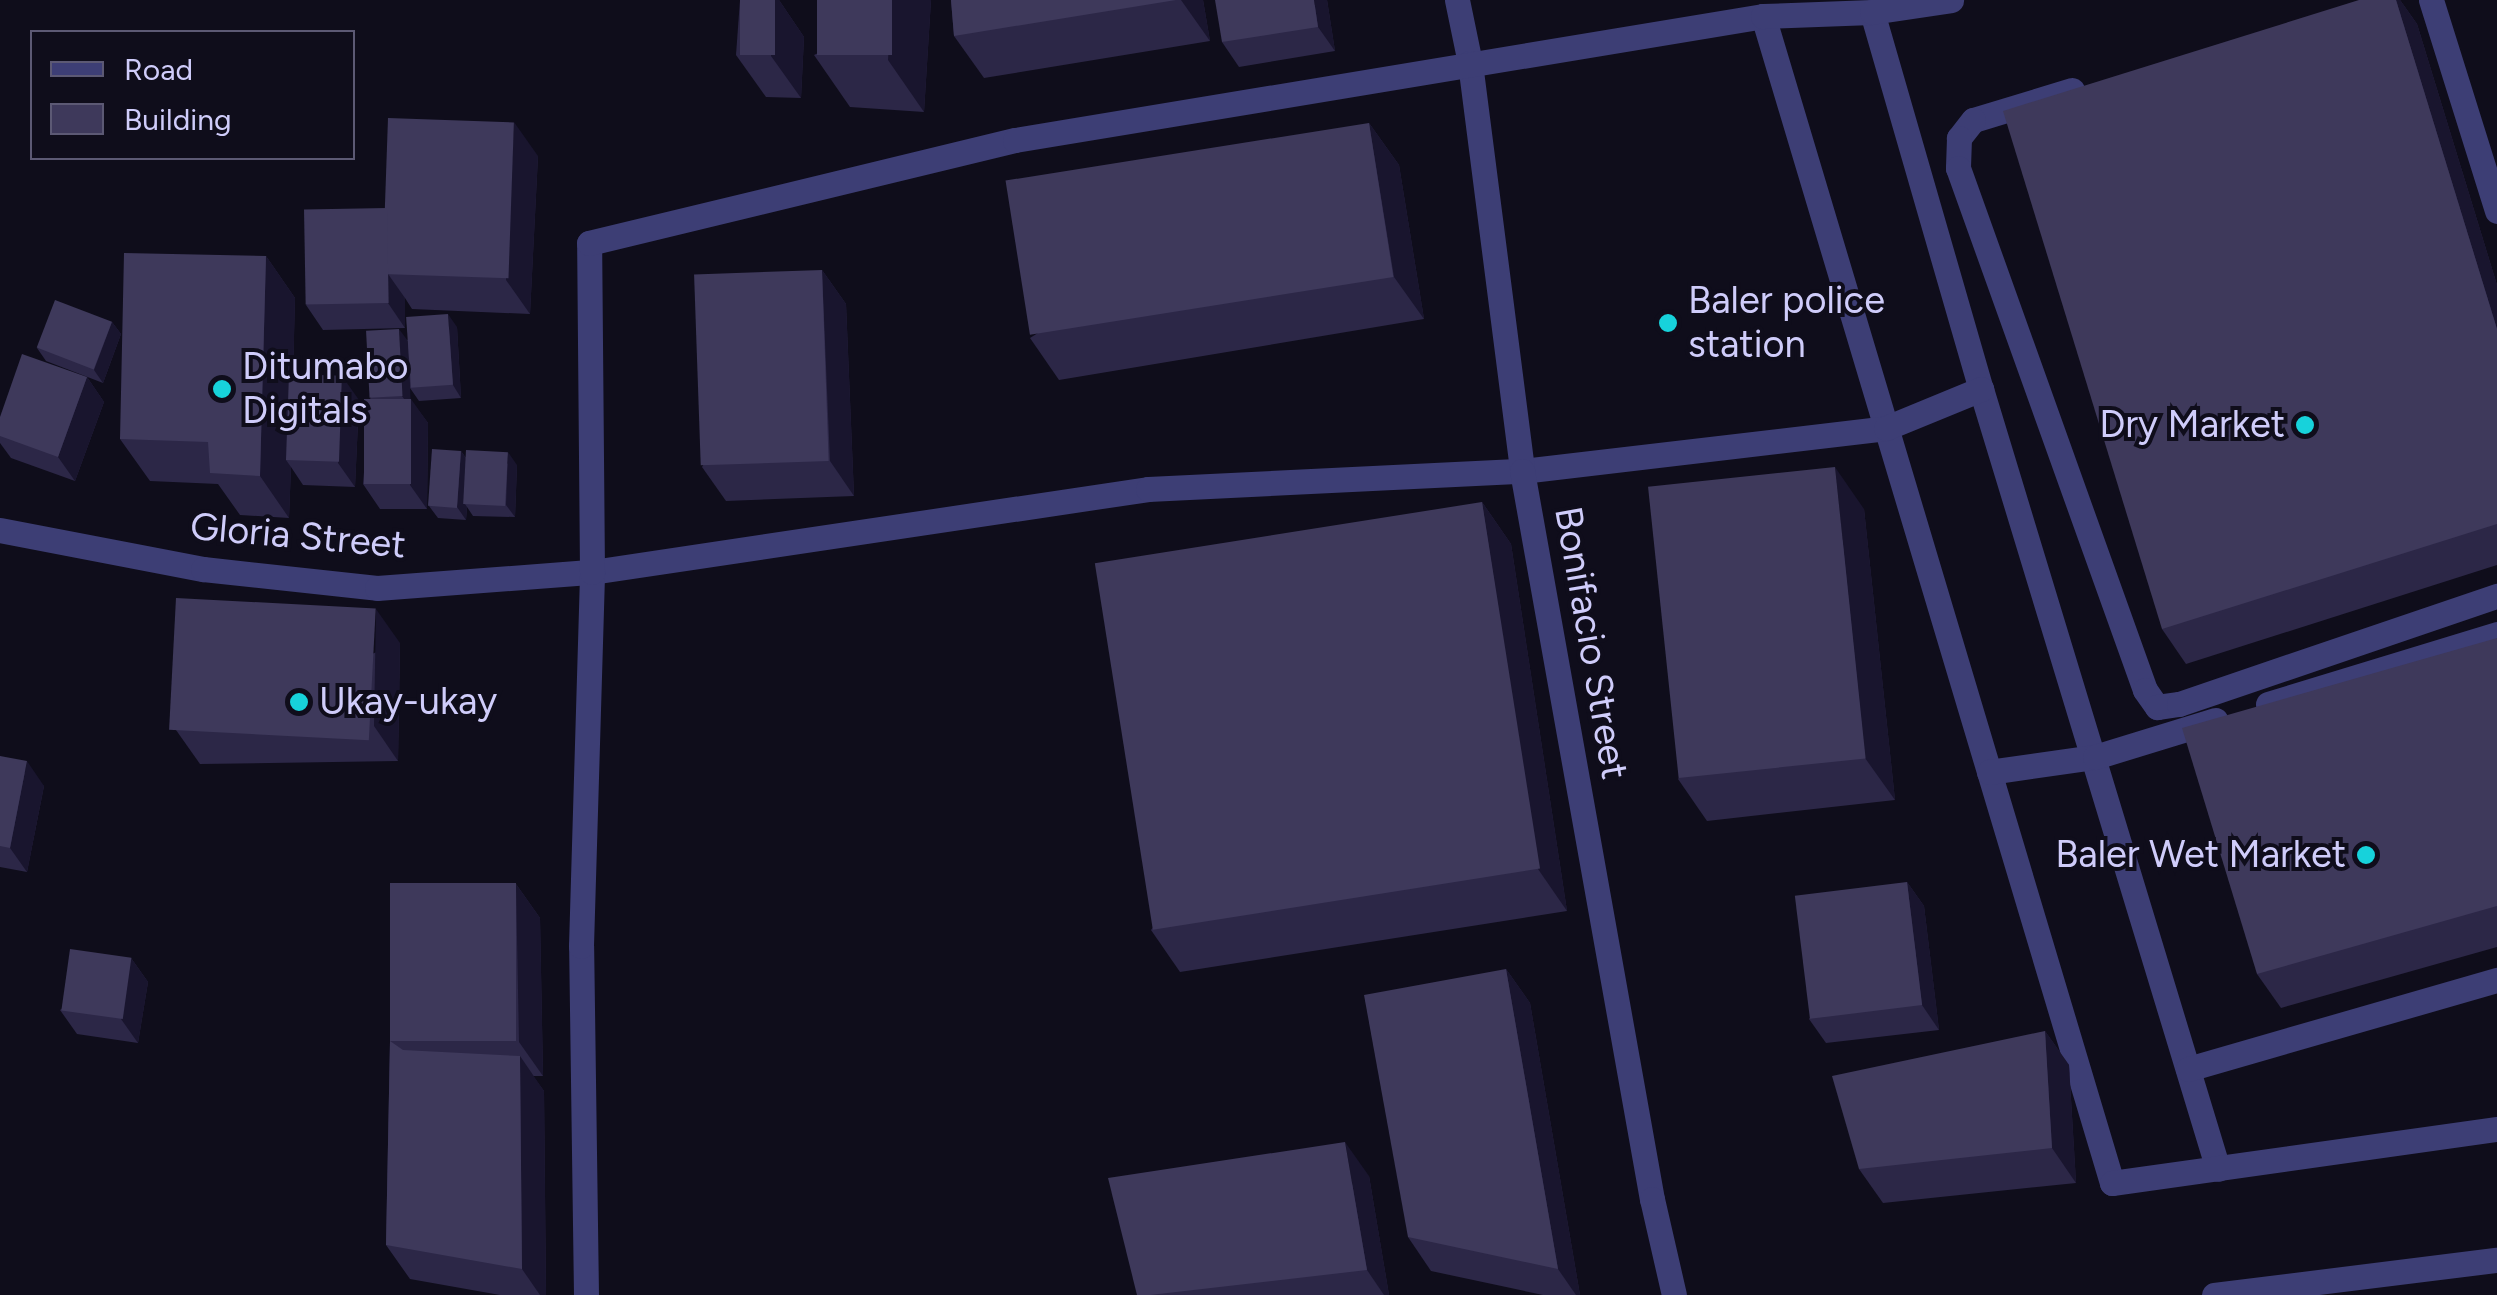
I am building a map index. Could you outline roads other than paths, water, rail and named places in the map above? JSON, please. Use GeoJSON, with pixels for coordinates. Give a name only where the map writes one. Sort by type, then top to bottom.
{"type":"FeatureCollection","features":[{"type":"Feature","properties":{"kind":"street","name":"Bonifacio Street"},"geometry":{"type":"LineString","coordinates":[[1457,0],[1470,63],[1522,471],[1652,1199],[1674,1295]]}},
{"type":"Feature","properties":{"kind":"street"},"geometry":{"type":"LineString","coordinates":[[586,1295],[581,946],[592,572],[589,242],[1015,140],[1762,16],[1872,12],[1951,0]]}},
{"type":"Feature","properties":{"kind":"street"},"geometry":{"type":"LineString","coordinates":[[2431,0],[2497,211]]}},
{"type":"Feature","properties":{"kind":"street"},"geometry":{"type":"LineString","coordinates":[[1872,12],[1981,389],[2218,1169]]}},
{"type":"Feature","properties":{"kind":"street"},"geometry":{"type":"LineString","coordinates":[[1762,16],[2112,1183],[2497,1128]]}},
{"type":"Feature","properties":{"kind":"street"},"geometry":{"type":"LineString","coordinates":[[2104,80],[1973,120],[1959,138],[1958,168],[2145,690],[2157,707],[2179,704],[2497,596]]}},
{"type":"Feature","properties":{"kind":"street","name":"Gloria Street"},"geometry":{"type":"LineString","coordinates":[[0,530],[203,570],[377,588],[592,572],[1148,490],[1522,471],[1886,428],[1981,389]]}},
{"type":"Feature","properties":{"kind":"street"},"geometry":{"type":"LineString","coordinates":[[1989,772],[2095,757],[2497,634]]}},
{"type":"Feature","properties":{"kind":"street"},"geometry":{"type":"LineString","coordinates":[[2188,1069],[2497,980]]}},
{"type":"Feature","properties":{"kind":"street"},"geometry":{"type":"LineString","coordinates":[[2214,1295],[2497,1260]]}},
{"type":"Feature","properties":{"kind":"place","name":"Baler police station"},"geometry":{"type":"Point","coordinates":[1668,323]}},
{"type":"Feature","properties":{"kind":"place","name":"Ditumabo Digitals"},"geometry":{"type":"Point","coordinates":[222,389]}},
{"type":"Feature","properties":{"kind":"place","name":"Dry Market"},"geometry":{"type":"Point","coordinates":[2305,425]}},
{"type":"Feature","properties":{"kind":"place","name":"Ukay-ukay"},"geometry":{"type":"Point","coordinates":[299,702]}},
{"type":"Feature","properties":{"kind":"place","name":"Baler Wet Market"},"geometry":{"type":"Point","coordinates":[2366,855]}}]}
